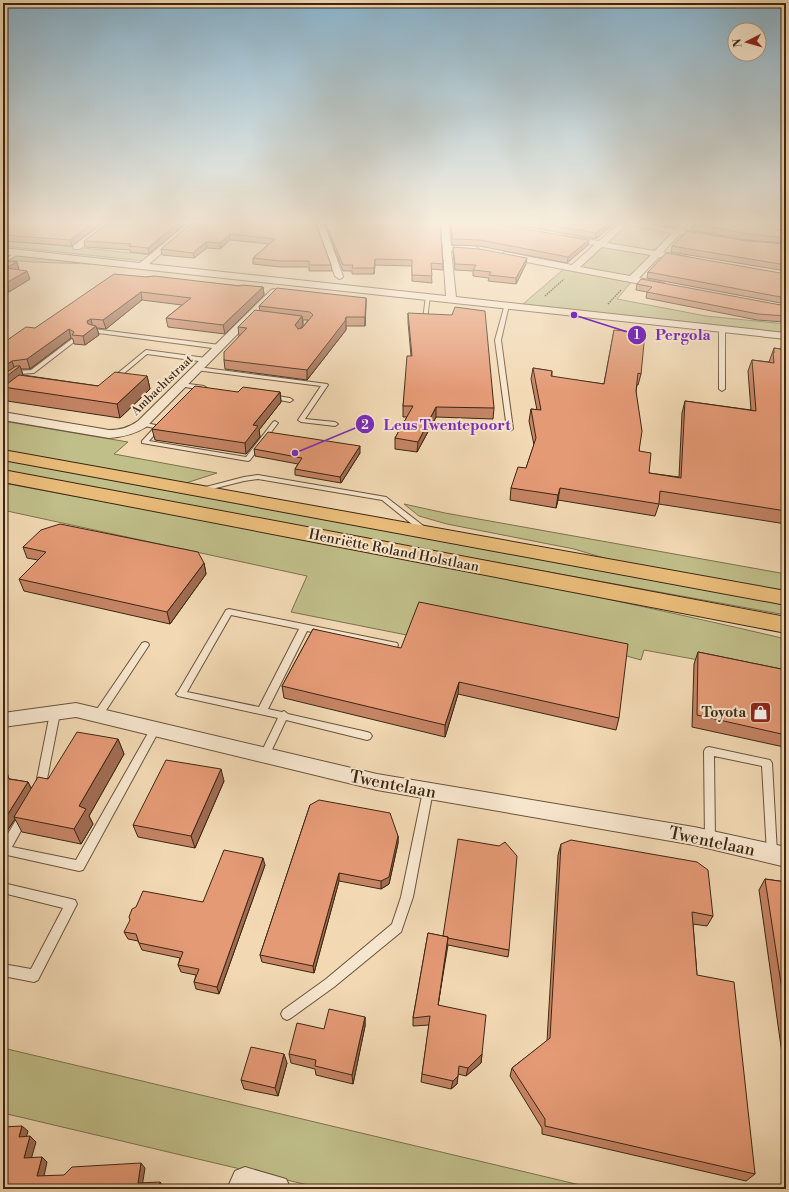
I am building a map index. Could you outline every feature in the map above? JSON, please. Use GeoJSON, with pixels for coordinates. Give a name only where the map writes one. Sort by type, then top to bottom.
{"type":"FeatureCollection","features":[{"type":"Feature","properties":{"kind":"main road","name":"Henriëtte Roland Holstlaan"},"geometry":{"type":"LineString","coordinates":[[3,455],[786,598]]}},
{"type":"Feature","properties":{"kind":"main road","name":"Henriëtte Roland Holstlaan"},"geometry":{"type":"LineString","coordinates":[[3,476],[786,625]]}},
{"type":"Feature","properties":{"kind":"street"},"geometry":{"type":"LineString","coordinates":[[264,280],[428,296],[786,336]]}},
{"type":"Feature","properties":{"kind":"street"},"geometry":{"type":"LineString","coordinates":[[450,280],[451,299]]}},
{"type":"Feature","properties":{"kind":"street"},"geometry":{"type":"LineString","coordinates":[[636,280],[671,287]]}},
{"type":"Feature","properties":{"kind":"street","name":"Ambachtstraat"},"geometry":{"type":"LineString","coordinates":[[3,416],[109,434],[132,431],[142,424],[202,364],[254,316],[285,282]]}},
{"type":"Feature","properties":{"kind":"street","name":"Twentelaan"},"geometry":{"type":"LineString","coordinates":[[3,720],[76,710],[377,782],[710,840],[779,856]]}},
{"type":"Feature","properties":{"kind":"street"},"geometry":{"type":"LineString","coordinates":[[242,1189],[245,1182],[276,1189]]}},
{"type":"Feature","properties":{"kind":"lane"},"geometry":{"type":"LineString","coordinates":[[425,319],[428,296]]}},
{"type":"Feature","properties":{"kind":"lane"},"geometry":{"type":"LineString","coordinates":[[507,305],[498,340],[510,429]]}},
{"type":"Feature","properties":{"kind":"lane"},"geometry":{"type":"LineString","coordinates":[[722,329],[722,389]]}},
{"type":"Feature","properties":{"kind":"lane"},"geometry":{"type":"LineString","coordinates":[[93,331],[220,347]]}},
{"type":"Feature","properties":{"kind":"lane"},"geometry":{"type":"LineString","coordinates":[[3,383],[18,372],[32,372],[72,341]]}},
{"type":"Feature","properties":{"kind":"lane"},"geometry":{"type":"LineString","coordinates":[[120,374],[146,352],[202,364],[325,385],[301,420],[335,424]]}},
{"type":"Feature","properties":{"kind":"lane"},"geometry":{"type":"LineString","coordinates":[[181,385],[207,389]]}},
{"type":"Feature","properties":{"kind":"lane"},"geometry":{"type":"LineString","coordinates":[[267,397],[290,400]]}},
{"type":"Feature","properties":{"kind":"lane"},"geometry":{"type":"LineString","coordinates":[[142,424],[158,427],[144,442],[248,459],[275,423]]}},
{"type":"Feature","properties":{"kind":"lane"},"geometry":{"type":"LineString","coordinates":[[198,490],[258,477],[384,498],[405,516],[432,534]]}},
{"type":"Feature","properties":{"kind":"lane"},"geometry":{"type":"LineString","coordinates":[[368,736],[284,715],[181,694],[229,612],[394,645]]}},
{"type":"Feature","properties":{"kind":"lane"},"geometry":{"type":"LineString","coordinates":[[262,711],[304,628]]}},
{"type":"Feature","properties":{"kind":"lane"},"geometry":{"type":"LineString","coordinates":[[98,716],[145,645]]}},
{"type":"Feature","properties":{"kind":"lane"},"geometry":{"type":"LineString","coordinates":[[55,713],[41,788],[4,851],[79,866],[155,729]]}},
{"type":"Feature","properties":{"kind":"lane"},"geometry":{"type":"LineString","coordinates":[[265,755],[284,715]]}},
{"type":"Feature","properties":{"kind":"lane"},"geometry":{"type":"LineString","coordinates":[[710,840],[709,751],[767,763],[779,856]]}},
{"type":"Feature","properties":{"kind":"lane"},"geometry":{"type":"LineString","coordinates":[[287,1014],[330,983],[397,928],[407,897],[428,791]]}},
{"type":"Feature","properties":{"kind":"lane"},"geometry":{"type":"LineString","coordinates":[[3,888],[71,904],[34,976],[3,970]]}},
{"type":"Feature","properties":{"kind":"path"},"geometry":{"type":"LineString","coordinates":[[537,309],[542,300],[563,280]]}},
{"type":"Feature","properties":{"kind":"shaded area"},"geometry":{"type":"Polygon","coordinates":[[[551,280],[625,280],[632,281],[617,299],[706,316],[786,324],[786,333],[523,304],[551,280]]]}},
{"type":"Feature","properties":{"kind":"shaded area"},"geometry":{"type":"Polygon","coordinates":[[[3,421],[128,442],[114,454],[217,473],[186,483],[3,450],[3,421]]]}},
{"type":"Feature","properties":{"kind":"shaded area"},"geometry":{"type":"Polygon","coordinates":[[[3,460],[786,605],[786,615],[223,513],[3,470],[3,460]]]}},
{"type":"Feature","properties":{"kind":"shaded area"},"geometry":{"type":"Polygon","coordinates":[[[3,483],[298,537],[494,575],[786,639],[786,676],[644,650],[641,660],[623,655],[482,650],[291,612],[307,576],[7,511],[3,522],[3,483]]]}},
{"type":"Feature","properties":{"kind":"shaded area"},"geometry":{"type":"Polygon","coordinates":[[[404,504],[445,513],[786,574],[786,592],[621,563],[574,549],[447,524],[419,516],[404,504]]]}},
{"type":"Feature","properties":{"kind":"shaded area"},"geometry":{"type":"Polygon","coordinates":[[[3,1048],[597,1189],[325,1189],[3,1113],[3,1048]]]}},
{"type":"Feature","properties":{"kind":"building"},"geometry":{"type":"Polygon","coordinates":[[[3,280],[12,280],[6,283],[3,283],[3,280]]]}},
{"type":"Feature","properties":{"kind":"building"},"geometry":{"type":"Polygon","coordinates":[[[106,280],[185,280],[263,287],[223,325],[166,318],[191,298],[141,292],[103,320],[91,319],[87,321],[88,324],[96,326],[83,336],[72,335],[74,332],[69,329],[27,359],[12,361],[3,367],[3,343],[26,327],[35,328],[106,280]]]}},
{"type":"Feature","properties":{"kind":"building"},"geometry":{"type":"Polygon","coordinates":[[[640,280],[644,280],[786,306],[786,316],[758,314],[647,292],[652,287],[637,284],[640,280]]]}},
{"type":"Feature","properties":{"kind":"building"},"geometry":{"type":"Polygon","coordinates":[[[688,280],[786,280],[786,298],[688,280]]]}},
{"type":"Feature","properties":{"kind":"building"},"geometry":{"type":"Polygon","coordinates":[[[277,288],[366,298],[365,317],[346,317],[345,321],[307,370],[224,360],[224,352],[247,328],[238,327],[255,310],[302,316],[295,325],[298,329],[302,328],[313,315],[310,312],[259,306],[277,288]]]}},
{"type":"Feature","properties":{"kind":"building"},"geometry":{"type":"Polygon","coordinates":[[[455,307],[485,311],[494,408],[436,407],[418,442],[395,438],[413,406],[403,406],[407,356],[412,356],[408,313],[452,315],[455,307]]]}},
{"type":"Feature","properties":{"kind":"building"},"geometry":{"type":"Polygon","coordinates":[[[614,330],[645,333],[641,374],[638,373],[636,391],[642,431],[639,451],[651,453],[649,473],[681,478],[685,401],[756,411],[752,360],[774,363],[774,348],[786,350],[786,511],[660,491],[659,504],[560,488],[558,495],[511,488],[518,467],[526,468],[536,438],[531,409],[541,410],[533,368],[552,371],[551,376],[604,384],[614,330]]]}},
{"type":"Feature","properties":{"kind":"building"},"geometry":{"type":"Polygon","coordinates":[[[16,366],[20,366],[3,379],[3,375],[16,366]]]}},
{"type":"Feature","properties":{"kind":"building"},"geometry":{"type":"Polygon","coordinates":[[[115,372],[147,376],[117,404],[3,387],[19,375],[98,386],[115,372]]]}},
{"type":"Feature","properties":{"kind":"building"},"geometry":{"type":"Polygon","coordinates":[[[195,386],[238,392],[243,387],[280,392],[253,425],[258,426],[245,443],[152,429],[195,386]]]}},
{"type":"Feature","properties":{"kind":"building"},"geometry":{"type":"Polygon","coordinates":[[[268,432],[360,446],[340,477],[295,469],[302,458],[254,449],[268,432]]]}},
{"type":"Feature","properties":{"kind":"building"},"geometry":{"type":"Polygon","coordinates":[[[60,524],[198,552],[204,563],[167,612],[19,579],[46,552],[23,547],[41,530],[60,524]]]}},
{"type":"Feature","properties":{"kind":"building"},"geometry":{"type":"Polygon","coordinates":[[[419,602],[628,644],[619,718],[459,682],[445,725],[282,686],[313,629],[401,648],[419,602]]]}},
{"type":"Feature","properties":{"kind":"building"},"geometry":{"type":"Polygon","coordinates":[[[698,652],[786,670],[786,735],[697,715],[698,652]]]}},
{"type":"Feature","properties":{"kind":"building"},"geometry":{"type":"Polygon","coordinates":[[[77,732],[118,739],[79,806],[86,809],[74,829],[14,817],[38,777],[48,779],[77,732]]]}},
{"type":"Feature","properties":{"kind":"building"},"geometry":{"type":"Polygon","coordinates":[[[166,760],[221,769],[191,836],[133,825],[166,760]]]}},
{"type":"Feature","properties":{"kind":"building"},"geometry":{"type":"Polygon","coordinates":[[[7,772],[9,779],[28,782],[3,822],[3,774],[7,772]]]}},
{"type":"Feature","properties":{"kind":"building"},"geometry":{"type":"Polygon","coordinates":[[[319,800],[390,813],[398,836],[389,877],[381,881],[339,873],[313,966],[260,955],[310,805],[319,800]]]}},
{"type":"Feature","properties":{"kind":"building"},"geometry":{"type":"Polygon","coordinates":[[[458,839],[499,846],[505,842],[517,856],[509,950],[443,936],[458,839]]]}},
{"type":"Feature","properties":{"kind":"building"},"geometry":{"type":"Polygon","coordinates":[[[571,840],[697,862],[708,870],[713,916],[692,912],[697,975],[734,982],[755,1174],[545,1126],[545,1119],[512,1068],[550,1038],[561,844],[571,840]]]}},
{"type":"Feature","properties":{"kind":"building"},"geometry":{"type":"Polygon","coordinates":[[[224,850],[263,858],[217,987],[194,982],[199,969],[178,965],[183,952],[139,943],[136,934],[124,932],[130,920],[129,917],[132,909],[136,907],[143,891],[203,902],[224,850]]]}},
{"type":"Feature","properties":{"kind":"building"},"geometry":{"type":"Polygon","coordinates":[[[765,879],[786,882],[786,1016],[765,879]]]}},
{"type":"Feature","properties":{"kind":"building"},"geometry":{"type":"Polygon","coordinates":[[[428,933],[448,937],[438,1005],[486,1015],[482,1054],[468,1068],[459,1066],[458,1076],[453,1081],[422,1074],[430,1016],[413,1018],[428,933]]]}},
{"type":"Feature","properties":{"kind":"building"},"geometry":{"type":"Polygon","coordinates":[[[329,1009],[365,1017],[352,1075],[315,1066],[316,1060],[289,1054],[297,1023],[324,1029],[329,1009]]]}},
{"type":"Feature","properties":{"kind":"building"},"geometry":{"type":"Polygon","coordinates":[[[251,1047],[284,1054],[275,1088],[241,1080],[251,1047]]]}},
{"type":"Feature","properties":{"kind":"building"},"geometry":{"type":"Polygon","coordinates":[[[22,1126],[19,1137],[30,1136],[24,1158],[42,1157],[37,1176],[64,1175],[72,1167],[141,1163],[138,1183],[160,1182],[159,1189],[3,1189],[3,1127],[22,1126]]]}},
{"type":"Feature","properties":{"kind":"place","name":"Pergola"},"geometry":{"type":"Point","coordinates":[574,315]}},
{"type":"Feature","properties":{"kind":"place","name":"Leus Twentepoort"},"geometry":{"type":"Point","coordinates":[295,453]}},
{"type":"Feature","properties":{"kind":"place","name":"Toyota"},"geometry":{"type":"Point","coordinates":[761,712]}}]}
